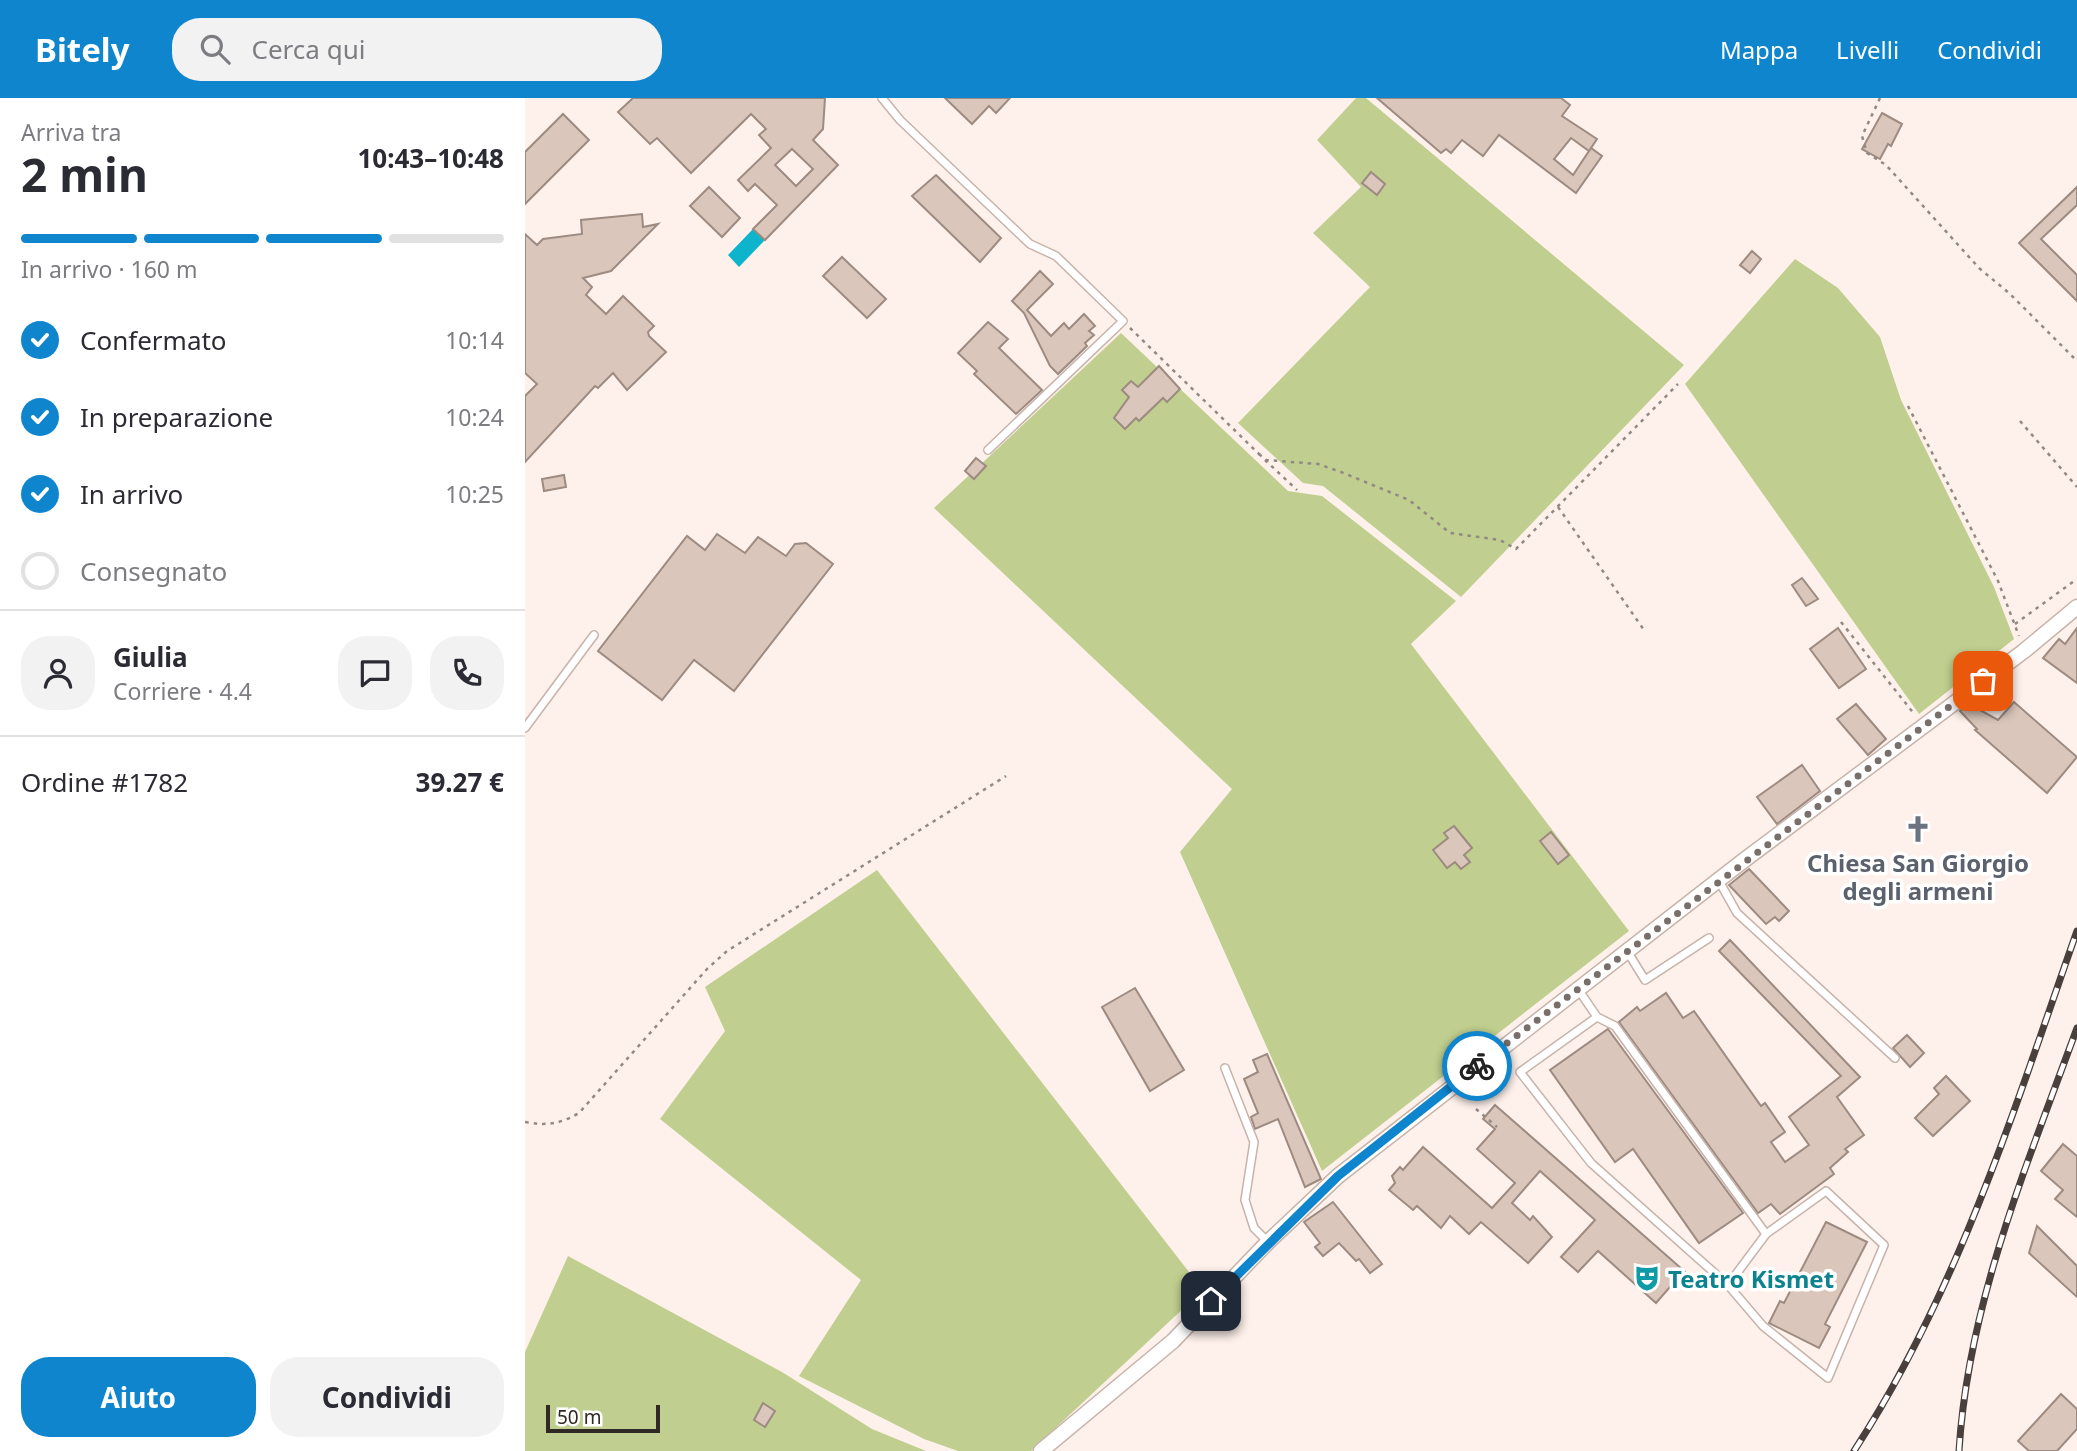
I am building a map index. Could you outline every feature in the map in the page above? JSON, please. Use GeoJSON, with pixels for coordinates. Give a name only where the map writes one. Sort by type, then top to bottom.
{"type":"FeatureCollection","features":[{"type":"Feature","properties":{"kind":"street"},"geometry":{"type":"LineString","coordinates":[[1041,1451],[1173,1341],[1268,1242],[1338,1176],[1626,951],[1922,725],[2024,651],[2077,607]]}},
{"type":"Feature","properties":{"kind":"lane"},"geometry":{"type":"LineString","coordinates":[[882,98],[900,120],[1030,244],[1056,256],[1123,321],[988,450]]}},
{"type":"Feature","properties":{"kind":"lane"},"geometry":{"type":"LineString","coordinates":[[525,728],[594,635]]}},
{"type":"Feature","properties":{"kind":"lane"},"geometry":{"type":"LineString","coordinates":[[1719,880],[1737,913],[1895,1058]]}},
{"type":"Feature","properties":{"kind":"lane"},"geometry":{"type":"LineString","coordinates":[[1626,951],[1645,980],[1709,938]]}},
{"type":"Feature","properties":{"kind":"lane"},"geometry":{"type":"LineString","coordinates":[[1577,989],[1597,1017],[1615,1026],[1766,1234]]}},
{"type":"Feature","properties":{"kind":"lane"},"geometry":{"type":"LineString","coordinates":[[1597,1017],[1520,1072],[1591,1163],[1728,1285],[1763,1326],[1828,1378],[1884,1245],[1826,1191],[1766,1234],[1728,1285]]}},
{"type":"Feature","properties":{"kind":"lane"},"geometry":{"type":"LineString","coordinates":[[1225,1068],[1254,1142],[1245,1200],[1254,1227],[1268,1242]]}},
{"type":"Feature","properties":{"kind":"path"},"geometry":{"type":"LineString","coordinates":[[1880,98],[1862,136],[1867,153],[1887,165],[1979,268],[2010,293],[2077,361]]}},
{"type":"Feature","properties":{"kind":"path"},"geometry":{"type":"LineString","coordinates":[[1123,321],[1297,491]]}},
{"type":"Feature","properties":{"kind":"path"},"geometry":{"type":"LineString","coordinates":[[1259,454],[1266,460],[1318,464],[1341,472],[1409,500],[1450,533],[1500,540],[1516,549],[1678,384]]}},
{"type":"Feature","properties":{"kind":"path"},"geometry":{"type":"LineString","coordinates":[[1908,406],[1998,581],[2024,651]]}},
{"type":"Feature","properties":{"kind":"path"},"geometry":{"type":"LineString","coordinates":[[2020,421],[2077,487]]}},
{"type":"Feature","properties":{"kind":"path"},"geometry":{"type":"LineString","coordinates":[[1557,506],[1644,630]]}},
{"type":"Feature","properties":{"kind":"path"},"geometry":{"type":"LineString","coordinates":[[2014,624],[2077,579]]}},
{"type":"Feature","properties":{"kind":"path"},"geometry":{"type":"LineString","coordinates":[[1841,622],[1922,725]]}},
{"type":"Feature","properties":{"kind":"path"},"geometry":{"type":"LineString","coordinates":[[525,1122],[543,1125],[563,1122],[579,1113],[707,969],[727,951],[1006,776]]}},
{"type":"Feature","properties":{"kind":"path"},"geometry":{"type":"LineString","coordinates":[[1476,1109],[1497,1127]]}},
{"type":"Feature","properties":{"kind":"green space"},"geometry":{"type":"Polygon","coordinates":[[[1356,98],[1366,98],[1684,365],[1461,597],[1323,486],[1303,483],[1238,423],[1370,287],[1313,233],[1361,187],[1317,140],[1356,98]]]}},
{"type":"Feature","properties":{"kind":"green space"},"geometry":{"type":"Polygon","coordinates":[[[1795,259],[1838,288],[1880,337],[1901,400],[1994,587],[2014,639],[1919,714],[1685,384],[1795,259]]]}},
{"type":"Feature","properties":{"kind":"green space"},"geometry":{"type":"Polygon","coordinates":[[[1121,333],[1288,491],[1322,496],[1456,601],[1411,644],[1629,931],[1322,1171],[1180,852],[1232,789],[934,508],[1121,333]]]}},
{"type":"Feature","properties":{"kind":"green space"},"geometry":{"type":"Polygon","coordinates":[[[877,870],[1203,1290],[1031,1451],[958,1451],[924,1439],[799,1376],[861,1280],[660,1119],[725,1031],[705,987],[877,870]]]}},
{"type":"Feature","properties":{"kind":"green space"},"geometry":{"type":"Polygon","coordinates":[[[568,1256],[782,1372],[872,1429],[926,1451],[525,1451],[525,1352],[568,1256]]]}},
{"type":"Feature","properties":{"kind":"water"},"geometry":{"type":"Polygon","coordinates":[[[753,229],[765,240],[739,267],[728,255],[753,229]]]}},
{"type":"Feature","properties":{"kind":"building"},"geometry":{"type":"Polygon","coordinates":[[[633,98],[825,98],[823,129],[813,140],[838,165],[765,240],[753,229],[777,205],[755,184],[748,191],[738,180],[771,148],[759,135],[766,129],[751,114],[691,173],[657,138],[650,144],[618,112],[633,98]],[[792,149],[775,165],[796,186],[813,169],[792,149]]]}},
{"type":"Feature","properties":{"kind":"building"},"geometry":{"type":"Polygon","coordinates":[[[945,98],[1010,98],[996,113],[989,106],[972,124],[945,98]]]}},
{"type":"Feature","properties":{"kind":"building"},"geometry":{"type":"Polygon","coordinates":[[[1377,98],[1561,98],[1570,105],[1562,116],[1597,139],[1591,148],[1602,156],[1576,193],[1499,135],[1483,156],[1462,140],[1451,153],[1446,149],[1441,153],[1377,98]],[[1571,138],[1554,159],[1573,175],[1589,151],[1571,138]]]}},
{"type":"Feature","properties":{"kind":"building"},"geometry":{"type":"Polygon","coordinates":[[[1882,113],[1902,124],[1891,146],[1888,144],[1880,159],[1862,149],[1882,113]]]}},
{"type":"Feature","properties":{"kind":"building"},"geometry":{"type":"Polygon","coordinates":[[[563,114],[589,140],[525,204],[525,152],[563,114]]]}},
{"type":"Feature","properties":{"kind":"building"},"geometry":{"type":"Polygon","coordinates":[[[1371,172],[1385,184],[1377,195],[1362,183],[1371,172]]]}},
{"type":"Feature","properties":{"kind":"building"},"geometry":{"type":"Polygon","coordinates":[[[936,175],[1001,238],[980,262],[912,196],[936,175]]]}},
{"type":"Feature","properties":{"kind":"building"},"geometry":{"type":"Polygon","coordinates":[[[709,187],[740,218],[722,237],[690,206],[709,187]]]}},
{"type":"Feature","properties":{"kind":"building"},"geometry":{"type":"Polygon","coordinates":[[[2077,187],[2077,205],[2041,239],[2077,275],[2077,301],[2019,243],[2077,187]]]}},
{"type":"Feature","properties":{"kind":"building"},"geometry":{"type":"Polygon","coordinates":[[[642,214],[643,227],[658,224],[611,271],[583,278],[592,287],[586,295],[606,314],[623,296],[654,326],[648,332],[649,336],[666,352],[627,390],[613,373],[598,388],[595,386],[525,462],[525,396],[537,384],[525,373],[525,234],[537,245],[543,239],[582,234],[581,220],[642,214]]]}},
{"type":"Feature","properties":{"kind":"building"},"geometry":{"type":"Polygon","coordinates":[[[1752,251],[1761,259],[1750,273],[1740,265],[1752,251]]]}},
{"type":"Feature","properties":{"kind":"building"},"geometry":{"type":"Polygon","coordinates":[[[842,257],[886,299],[867,318],[823,276],[842,257]]]}},
{"type":"Feature","properties":{"kind":"building"},"geometry":{"type":"Polygon","coordinates":[[[1040,271],[1053,284],[1027,310],[1051,336],[1064,323],[1069,329],[1084,314],[1095,326],[1089,331],[1094,335],[1085,343],[1087,346],[1058,374],[1050,366],[1024,313],[1012,301],[1040,271]]]}},
{"type":"Feature","properties":{"kind":"building"},"geometry":{"type":"Polygon","coordinates":[[[988,322],[1008,339],[999,348],[1042,390],[1016,414],[974,374],[977,371],[958,353],[988,322]]]}},
{"type":"Feature","properties":{"kind":"building"},"geometry":{"type":"Polygon","coordinates":[[[1159,366],[1180,389],[1167,402],[1163,398],[1139,421],[1136,418],[1125,429],[1114,418],[1129,397],[1122,390],[1131,381],[1138,387],[1159,366]]]}},
{"type":"Feature","properties":{"kind":"building"},"geometry":{"type":"Polygon","coordinates":[[[976,458],[986,466],[974,479],[965,471],[976,458]]]}},
{"type":"Feature","properties":{"kind":"building"},"geometry":{"type":"Polygon","coordinates":[[[564,475],[566,487],[544,491],[542,479],[564,475]]]}},
{"type":"Feature","properties":{"kind":"building"},"geometry":{"type":"Polygon","coordinates":[[[717,534],[745,553],[758,537],[786,556],[795,544],[806,543],[833,564],[734,691],[694,660],[662,700],[598,651],[687,536],[705,550],[717,534]]]}},
{"type":"Feature","properties":{"kind":"building"},"geometry":{"type":"Polygon","coordinates":[[[1802,578],[1818,599],[1806,606],[1792,585],[1802,578]]]}},
{"type":"Feature","properties":{"kind":"building"},"geometry":{"type":"Polygon","coordinates":[[[1838,628],[1866,669],[1839,688],[1810,649],[1838,628]]]}},
{"type":"Feature","properties":{"kind":"building"},"geometry":{"type":"Polygon","coordinates":[[[2077,628],[2077,683],[2043,658],[2059,639],[2065,644],[2077,628]]]}},
{"type":"Feature","properties":{"kind":"building"},"geometry":{"type":"Polygon","coordinates":[[[2014,702],[2077,757],[2047,793],[1975,730],[1977,729],[1960,711],[1969,704],[1998,720],[2014,702]]]}},
{"type":"Feature","properties":{"kind":"building"},"geometry":{"type":"Polygon","coordinates":[[[1856,704],[1886,739],[1868,755],[1837,719],[1856,704]]]}},
{"type":"Feature","properties":{"kind":"building"},"geometry":{"type":"Polygon","coordinates":[[[1802,765],[1820,791],[1777,824],[1757,797],[1802,765]]]}},
{"type":"Feature","properties":{"kind":"building"},"geometry":{"type":"Polygon","coordinates":[[[1454,826],[1472,848],[1464,855],[1470,862],[1461,869],[1455,862],[1447,868],[1433,850],[1448,838],[1444,833],[1454,826]]]}},
{"type":"Feature","properties":{"kind":"building"},"geometry":{"type":"Polygon","coordinates":[[[1551,832],[1569,855],[1558,864],[1540,841],[1551,832]]]}},
{"type":"Feature","properties":{"kind":"building"},"geometry":{"type":"Polygon","coordinates":[[[1749,869],[1789,911],[1779,921],[1775,917],[1766,924],[1729,885],[1749,869]]]}},
{"type":"Feature","properties":{"kind":"building"},"geometry":{"type":"Polygon","coordinates":[[[1730,940],[1860,1077],[1837,1097],[1864,1135],[1845,1149],[1848,1152],[1830,1168],[1834,1174],[1780,1214],[1771,1204],[1758,1213],[1619,1022],[1637,1007],[1640,1011],[1666,993],[1683,1018],[1694,1011],[1761,1106],[1765,1103],[1785,1132],[1771,1142],[1785,1162],[1809,1145],[1789,1117],[1841,1076],[1719,951],[1730,940]]]}},
{"type":"Feature","properties":{"kind":"building"},"geometry":{"type":"Polygon","coordinates":[[[1135,988],[1184,1070],[1150,1091],[1102,1007],[1135,988]]]}},
{"type":"Feature","properties":{"kind":"building"},"geometry":{"type":"Polygon","coordinates":[[[1608,1029],[1743,1213],[1699,1243],[1633,1149],[1615,1162],[1550,1070],[1608,1029]]]}},
{"type":"Feature","properties":{"kind":"building"},"geometry":{"type":"Polygon","coordinates":[[[1907,1035],[1924,1053],[1910,1067],[1893,1048],[1907,1035]]]}},
{"type":"Feature","properties":{"kind":"building"},"geometry":{"type":"Polygon","coordinates":[[[1267,1054],[1321,1179],[1305,1187],[1278,1119],[1255,1129],[1251,1117],[1258,1113],[1244,1079],[1258,1072],[1253,1060],[1267,1054]]]}},
{"type":"Feature","properties":{"kind":"building"},"geometry":{"type":"Polygon","coordinates":[[[1946,1076],[1970,1101],[1933,1136],[1915,1118],[1939,1094],[1934,1088],[1946,1076]]]}},
{"type":"Feature","properties":{"kind":"building"},"geometry":{"type":"Polygon","coordinates":[[[1495,1105],[1691,1277],[1683,1287],[1676,1280],[1656,1303],[1598,1251],[1578,1272],[1561,1257],[1595,1220],[1540,1171],[1512,1203],[1530,1220],[1533,1216],[1552,1237],[1528,1263],[1481,1222],[1469,1234],[1450,1216],[1441,1228],[1417,1206],[1413,1210],[1389,1190],[1395,1183],[1392,1176],[1400,1167],[1403,1170],[1423,1147],[1492,1208],[1515,1183],[1477,1149],[1495,1129],[1483,1119],[1495,1105]]]}},
{"type":"Feature","properties":{"kind":"building"},"geometry":{"type":"Polygon","coordinates":[[[2063,1144],[2077,1156],[2077,1217],[2055,1199],[2063,1190],[2041,1171],[2063,1144]]]}},
{"type":"Feature","properties":{"kind":"building"},"geometry":{"type":"Polygon","coordinates":[[[1333,1202],[1382,1264],[1370,1273],[1359,1259],[1356,1261],[1339,1243],[1323,1256],[1315,1247],[1320,1243],[1304,1222],[1333,1202]]]}},
{"type":"Feature","properties":{"kind":"building"},"geometry":{"type":"Polygon","coordinates":[[[1826,1222],[1867,1242],[1825,1324],[1830,1327],[1819,1348],[1769,1323],[1780,1301],[1784,1303],[1826,1222]]]}},
{"type":"Feature","properties":{"kind":"building"},"geometry":{"type":"Polygon","coordinates":[[[2037,1226],[2077,1266],[2077,1297],[2029,1253],[2037,1226]]]}},
{"type":"Feature","properties":{"kind":"building"},"geometry":{"type":"Polygon","coordinates":[[[2061,1394],[2077,1409],[2077,1429],[2057,1451],[2029,1451],[2018,1441],[2061,1394]]]}},
{"type":"Feature","properties":{"kind":"building"},"geometry":{"type":"Polygon","coordinates":[[[763,1403],[775,1411],[765,1427],[754,1420],[763,1403]]]}},
{"type":"Feature","properties":{"kind":"railway"},"geometry":{"type":"LineString","coordinates":[[1854,1451],[1891,1390],[1954,1263],[2006,1132],[2077,931]]}},
{"type":"Feature","properties":{"kind":"railway"},"geometry":{"type":"LineString","coordinates":[[1959,1451],[1974,1342],[1987,1288],[2020,1183],[2077,1028]]}},
{"type":"Feature","properties":{"kind":"way so far"},"geometry":{"type":"LineString","coordinates":[[1477,1066],[1983,681]]}},
{"type":"Feature","properties":{"kind":"place","name":"Chiesa San Giorgio degli armeni"},"geometry":{"type":"Point","coordinates":[1918,829]}},
{"type":"Feature","properties":{"kind":"place","name":"Teatro Kismet"},"geometry":{"type":"Point","coordinates":[1647,1278]}},
{"type":"Feature","properties":{"kind":"route"},"geometry":{"type":"LineString","coordinates":[[1211,1301],[1338,1176],[1477,1066]]}}]}
